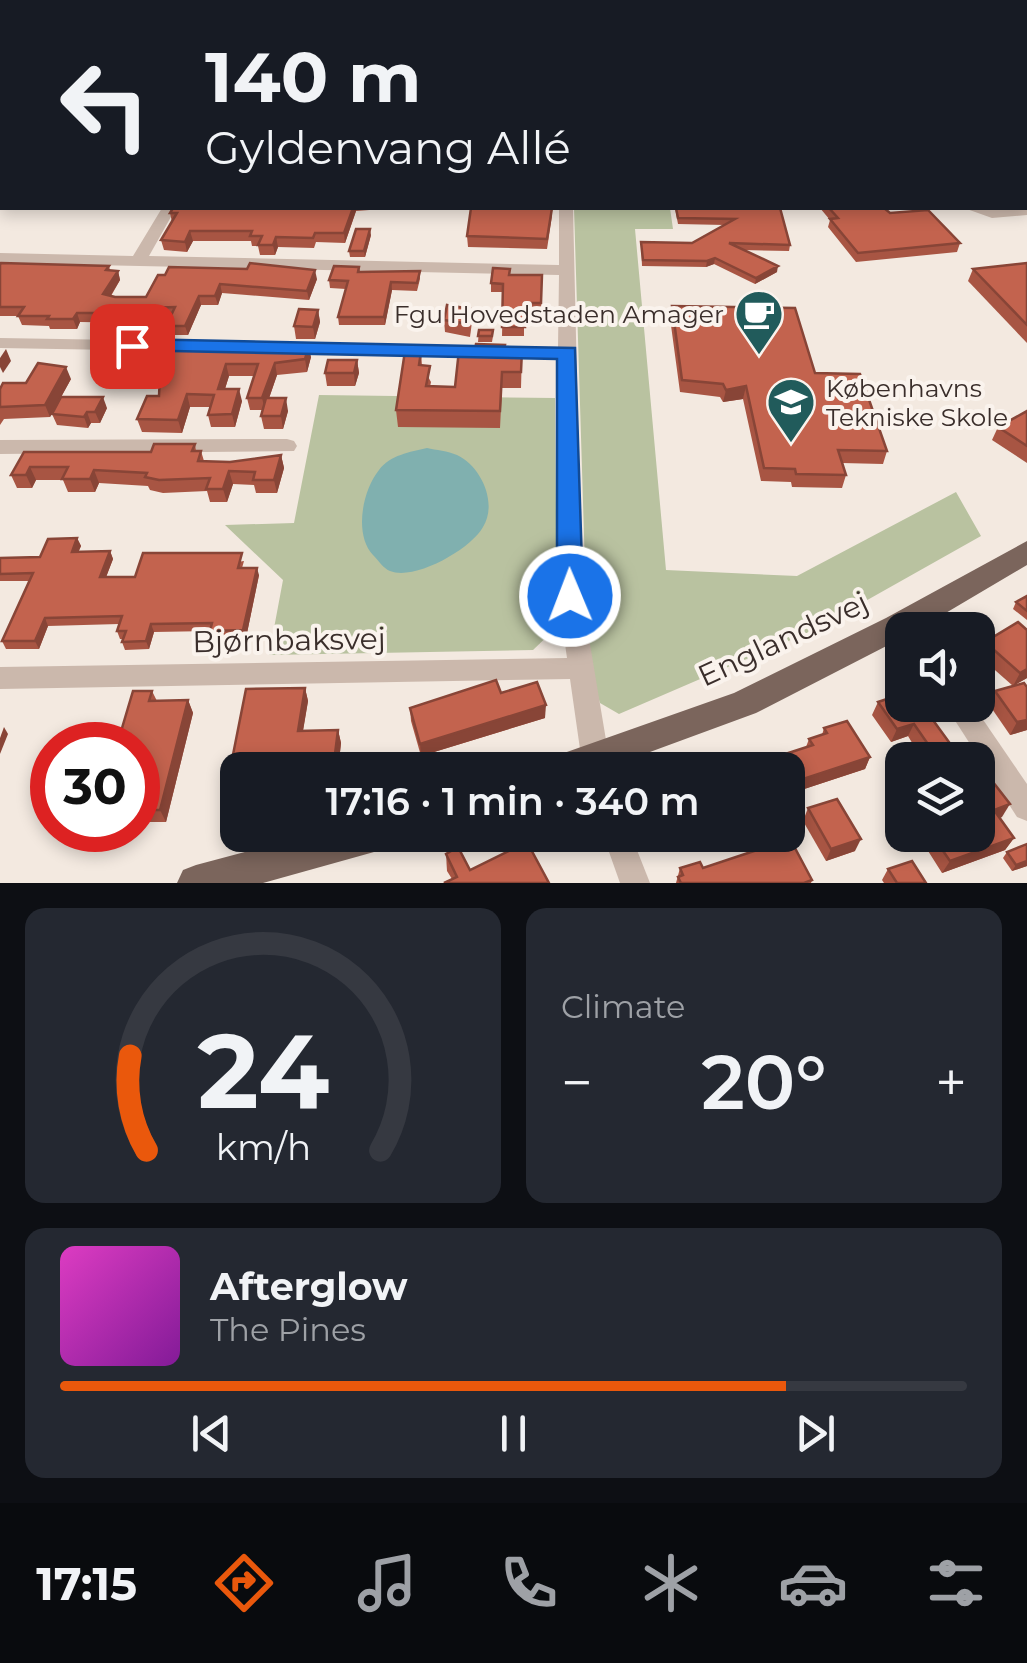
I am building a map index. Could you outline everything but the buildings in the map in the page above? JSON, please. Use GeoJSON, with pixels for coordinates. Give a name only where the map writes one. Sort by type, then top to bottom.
{"type":"FeatureCollection","features":[{"type":"Feature","properties":{"kind":"main road","name":"Englandsvej"},"geometry":{"type":"LineString","coordinates":[[625,752],[745,703],[897,627],[1027,552]]}},
{"type":"Feature","properties":{"kind":"main road"},"geometry":{"type":"LineString","coordinates":[[196,883],[311,852]]}},
{"type":"Feature","properties":{"kind":"street"},"geometry":{"type":"LineString","coordinates":[[138,261],[168,210]]}},
{"type":"Feature","properties":{"kind":"street"},"geometry":{"type":"LineString","coordinates":[[566,210],[570,596],[594,752]]}},
{"type":"Feature","properties":{"kind":"street"},"geometry":{"type":"LineString","coordinates":[[978,210],[992,214],[1027,212]]}},
{"type":"Feature","properties":{"kind":"street"},"geometry":{"type":"LineString","coordinates":[[0,258],[566,270]]}},
{"type":"Feature","properties":{"kind":"street"},"geometry":{"type":"LineString","coordinates":[[0,343],[568,353]]}},
{"type":"Feature","properties":{"kind":"street"},"geometry":{"type":"LineString","coordinates":[[0,446],[287,446]]}},
{"type":"Feature","properties":{"kind":"street","name":"Bjørnbaksvej"},"geometry":{"type":"LineString","coordinates":[[0,678],[579,668]]}},
{"type":"Feature","properties":{"kind":"street"},"geometry":{"type":"LineString","coordinates":[[969,722],[1027,808]]}},
{"type":"Feature","properties":{"kind":"street"},"geometry":{"type":"LineString","coordinates":[[623,852],[635,883]]}},
{"type":"Feature","properties":{"kind":"green space"},"geometry":{"type":"Polygon","coordinates":[[[574,210],[670,210],[673,229],[635,229],[666,570],[797,576],[956,492],[981,536],[814,630],[619,714],[600,703],[588,666],[574,210]]]}},
{"type":"Feature","properties":{"kind":"green space"},"geometry":{"type":"Polygon","coordinates":[[[319,395],[555,398],[557,627],[533,650],[269,655],[283,580],[225,525],[294,523],[319,395]]]}},
{"type":"Feature","properties":{"kind":"water"},"geometry":{"type":"Polygon","coordinates":[[[427,448],[457,455],[480,476],[488,497],[487,517],[477,536],[441,561],[413,571],[390,571],[367,546],[364,536],[362,513],[368,489],[389,461],[427,448]]]}},
{"type":"Feature","properties":{"kind":"place","name":"Fgu Hovedstaden Amager"},"geometry":{"type":"Point","coordinates":[759,356]}},
{"type":"Feature","properties":{"kind":"place","name":"Københavns Tekniske Skole"},"geometry":{"type":"Point","coordinates":[791,444]}},
{"type":"Feature","properties":{"kind":"route"},"geometry":{"type":"LineString","coordinates":[[132,346],[568,353],[570,596]]}}]}
